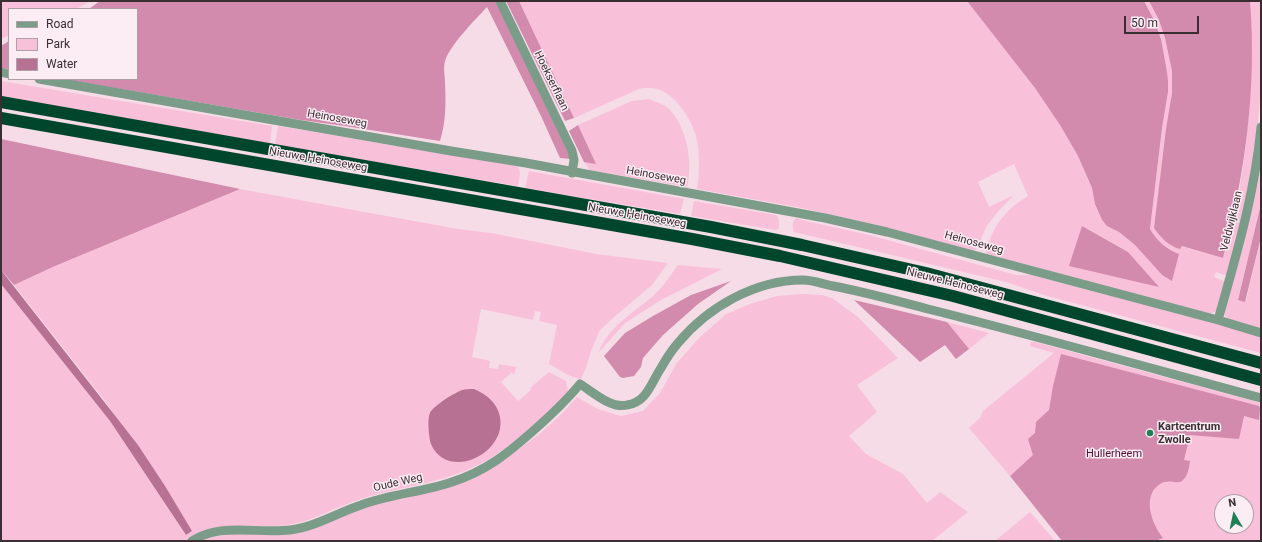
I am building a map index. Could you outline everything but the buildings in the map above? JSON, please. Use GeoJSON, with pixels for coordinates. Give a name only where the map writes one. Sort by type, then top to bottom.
{"type":"FeatureCollection","features":[{"type":"Feature","properties":{"kind":"highway","name":"Nieuwe Heinoseweg"},"geometry":{"type":"LineString","coordinates":[[1,102],[703,225],[795,244],[926,273],[1261,363]]}},
{"type":"Feature","properties":{"kind":"highway","name":"Nieuwe Heinoseweg"},"geometry":{"type":"LineString","coordinates":[[1,118],[780,256],[953,296],[1261,380]]}},
{"type":"Feature","properties":{"kind":"street","name":"Hoekserflaan"},"geometry":{"type":"LineString","coordinates":[[500,1],[572,150],[574,160],[572,173]]}},
{"type":"Feature","properties":{"kind":"street","name":"Heinoseweg"},"geometry":{"type":"LineString","coordinates":[[45,80],[526,163],[572,173],[786,210],[887,232],[1218,320],[1261,333]]}},
{"type":"Feature","properties":{"kind":"street","name":"Veldwijklaan"},"geometry":{"type":"LineString","coordinates":[[1218,320],[1242,234],[1255,170],[1261,127]]}},
{"type":"Feature","properties":{"kind":"street","name":"Oude Weg"},"geometry":{"type":"LineString","coordinates":[[192,541],[201,536],[218,531],[289,530],[301,528],[360,505],[389,496],[451,483],[488,467],[508,453],[568,398],[580,384],[616,405],[625,406],[634,404],[647,394],[661,368],[678,343],[698,322],[720,306],[750,291],[778,283],[804,280],[844,288],[956,316],[1261,398]]}},
{"type":"Feature","properties":{"kind":"green space"},"geometry":{"type":"Polygon","coordinates":[[[1,1],[91,1],[78,8],[8,8],[8,36],[1,39],[1,1]]]}},
{"type":"Feature","properties":{"kind":"green space"},"geometry":{"type":"Polygon","coordinates":[[[100,1],[496,1],[571,159],[560,158],[487,7],[457,40],[445,61],[445,112],[440,141],[301,120],[69,80],[138,80],[138,8],[90,8],[100,1]]]}},
{"type":"Feature","properties":{"kind":"green space"},"geometry":{"type":"Polygon","coordinates":[[[506,1],[519,1],[574,118],[565,121],[506,1]]]}},
{"type":"Feature","properties":{"kind":"green space"},"geometry":{"type":"Polygon","coordinates":[[[519,1],[967,1],[1035,88],[1060,125],[1078,156],[1092,188],[1095,204],[1102,220],[1107,226],[1119,232],[1135,245],[1162,275],[1172,280],[1179,254],[1162,244],[1150,229],[1162,128],[1168,92],[1168,81],[1161,39],[1155,22],[1144,1],[1149,1],[1159,20],[1165,38],[1172,71],[1172,92],[1160,177],[1181,246],[1223,258],[1237,201],[1246,145],[1251,73],[1250,1],[1261,1],[1261,88],[1257,133],[1246,202],[1227,275],[1216,272],[1214,277],[1224,281],[1225,283],[1217,311],[1209,314],[987,254],[986,250],[993,232],[1001,219],[1010,209],[1028,196],[1014,164],[978,182],[989,207],[1014,195],[985,229],[974,251],[868,223],[797,207],[697,189],[699,161],[695,133],[681,107],[674,99],[658,90],[649,88],[639,89],[574,118],[519,1]],[[1082,226],[1158,287],[1128,252],[1082,226]]]}},
{"type":"Feature","properties":{"kind":"green space"},"geometry":{"type":"Polygon","coordinates":[[[967,1],[1144,1],[1155,22],[1161,39],[1168,81],[1168,92],[1162,128],[1150,229],[1162,244],[1179,254],[1172,281],[1162,275],[1135,245],[1119,232],[1107,226],[1102,220],[1095,204],[1092,188],[1078,156],[1060,125],[1035,88],[967,1]]]}},
{"type":"Feature","properties":{"kind":"green space"},"geometry":{"type":"Polygon","coordinates":[[[1149,1],[1250,1],[1252,66],[1247,131],[1237,195],[1223,258],[1182,246],[1180,249],[1176,248],[1159,235],[1154,228],[1172,93],[1172,71],[1165,38],[1159,20],[1149,1]]]}},
{"type":"Feature","properties":{"kind":"green space"},"geometry":{"type":"Polygon","coordinates":[[[8,42],[8,69],[1,68],[1,46],[8,42]]]}},
{"type":"Feature","properties":{"kind":"green space"},"geometry":{"type":"Polygon","coordinates":[[[1,81],[272,126],[270,144],[1,97],[1,81]]]}},
{"type":"Feature","properties":{"kind":"green space"},"geometry":{"type":"Polygon","coordinates":[[[649,99],[667,107],[680,125],[689,157],[689,177],[687,187],[590,170],[584,162],[595,163],[578,125],[632,101],[649,99]]]}},
{"type":"Feature","properties":{"kind":"green space"},"geometry":{"type":"Polygon","coordinates":[[[578,125],[596,164],[584,162],[569,131],[578,125]]]}},
{"type":"Feature","properties":{"kind":"green space"},"geometry":{"type":"Polygon","coordinates":[[[278,126],[517,166],[520,173],[518,186],[275,145],[278,126]]]}},
{"type":"Feature","properties":{"kind":"green space"},"geometry":{"type":"Polygon","coordinates":[[[1,139],[240,189],[55,266],[14,285],[1,270],[1,139]]]}},
{"type":"Feature","properties":{"kind":"green space"},"geometry":{"type":"Polygon","coordinates":[[[1261,150],[1261,204],[1238,299],[1246,301],[1261,237],[1261,329],[1227,319],[1224,314],[1261,150]]]}},
{"type":"Feature","properties":{"kind":"green space"},"geometry":{"type":"Polygon","coordinates":[[[529,171],[684,199],[680,214],[525,188],[529,171]]]}},
{"type":"Feature","properties":{"kind":"green space"},"geometry":{"type":"Polygon","coordinates":[[[240,189],[458,229],[491,233],[596,254],[668,263],[652,285],[600,330],[581,379],[570,376],[549,364],[557,325],[539,321],[541,312],[535,311],[533,320],[481,309],[472,357],[490,361],[489,368],[498,369],[499,364],[516,367],[515,374],[511,373],[501,382],[518,401],[531,390],[530,388],[549,372],[566,381],[568,390],[567,394],[515,441],[492,457],[465,471],[451,476],[373,495],[302,522],[276,526],[223,527],[197,535],[187,541],[1,541],[1,284],[110,421],[186,535],[192,531],[105,401],[14,285],[55,266],[240,189]],[[462,390],[437,405],[497,439],[501,425],[462,390]]]}},
{"type":"Feature","properties":{"kind":"green space"},"geometry":{"type":"Polygon","coordinates":[[[694,201],[776,215],[779,220],[779,228],[776,230],[691,216],[694,201]]]}},
{"type":"Feature","properties":{"kind":"green space"},"geometry":{"type":"Polygon","coordinates":[[[1261,204],[1261,237],[1245,302],[1238,300],[1261,204]]]}},
{"type":"Feature","properties":{"kind":"green space"},"geometry":{"type":"Polygon","coordinates":[[[796,218],[869,235],[1016,275],[1031,275],[1232,328],[1261,337],[1261,353],[1044,295],[1006,282],[794,232],[793,224],[796,218]]]}},
{"type":"Feature","properties":{"kind":"green space"},"geometry":{"type":"Polygon","coordinates":[[[1082,226],[1128,252],[1159,287],[1069,266],[1082,226]]]}},
{"type":"Feature","properties":{"kind":"green space"},"geometry":{"type":"Polygon","coordinates":[[[678,265],[722,269],[661,300],[625,323],[598,353],[603,343],[615,328],[657,293],[678,265]]]}},
{"type":"Feature","properties":{"kind":"green space"},"geometry":{"type":"Polygon","coordinates":[[[731,281],[698,304],[663,335],[643,358],[641,367],[634,376],[623,378],[620,377],[604,356],[625,333],[653,316],[691,295],[731,281]]]}},
{"type":"Feature","properties":{"kind":"green space"},"geometry":{"type":"Polygon","coordinates":[[[802,294],[822,295],[832,298],[858,317],[898,358],[857,385],[877,412],[849,436],[866,454],[903,474],[927,503],[940,492],[968,512],[932,541],[199,541],[210,537],[232,534],[289,533],[498,462],[540,433],[560,416],[577,397],[598,409],[621,416],[643,411],[660,393],[676,364],[699,338],[726,314],[750,304],[777,296],[802,294]]]}},
{"type":"Feature","properties":{"kind":"green space"},"geometry":{"type":"Polygon","coordinates":[[[854,300],[947,322],[969,349],[956,359],[945,345],[920,362],[854,300]]]}},
{"type":"Feature","properties":{"kind":"green space"},"geometry":{"type":"Polygon","coordinates":[[[947,322],[989,333],[969,349],[947,322]]]}},
{"type":"Feature","properties":{"kind":"green space","name":"Hullerheem"},"geometry":{"type":"Polygon","coordinates":[[[1031,342],[1261,403],[1261,541],[1073,541],[1025,462],[1010,476],[969,428],[981,417],[983,411],[1054,353],[1030,346],[1031,342]]]}},
{"type":"Feature","properties":{"kind":"green space","name":"Hullerheem"},"geometry":{"type":"Polygon","coordinates":[[[1061,354],[1259,406],[1259,420],[1244,416],[1239,439],[1190,435],[1184,460],[1190,461],[1186,477],[1180,482],[1164,482],[1152,493],[1150,500],[1152,516],[1163,538],[1155,541],[1062,541],[1010,476],[1033,455],[1028,439],[1035,433],[1036,422],[1049,410],[1061,354]]]}},
{"type":"Feature","properties":{"kind":"green space"},"geometry":{"type":"Polygon","coordinates":[[[1030,512],[1055,541],[995,541],[1030,512]]]}},
{"type":"Feature","properties":{"kind":"water"},"geometry":{"type":"Polygon","coordinates":[[[1,270],[138,445],[192,531],[186,535],[110,421],[1,284],[1,270]]]}},
{"type":"Feature","properties":{"kind":"water"},"geometry":{"type":"Polygon","coordinates":[[[474,389],[494,403],[499,412],[500,430],[494,442],[485,452],[474,459],[462,462],[450,461],[439,455],[431,444],[428,424],[430,413],[439,403],[454,394],[463,390],[474,389]]]}},
{"type":"Feature","properties":{"kind":"place","name":"Kartcentrum Zwolle"},"geometry":{"type":"Point","coordinates":[1150,433]}}]}
